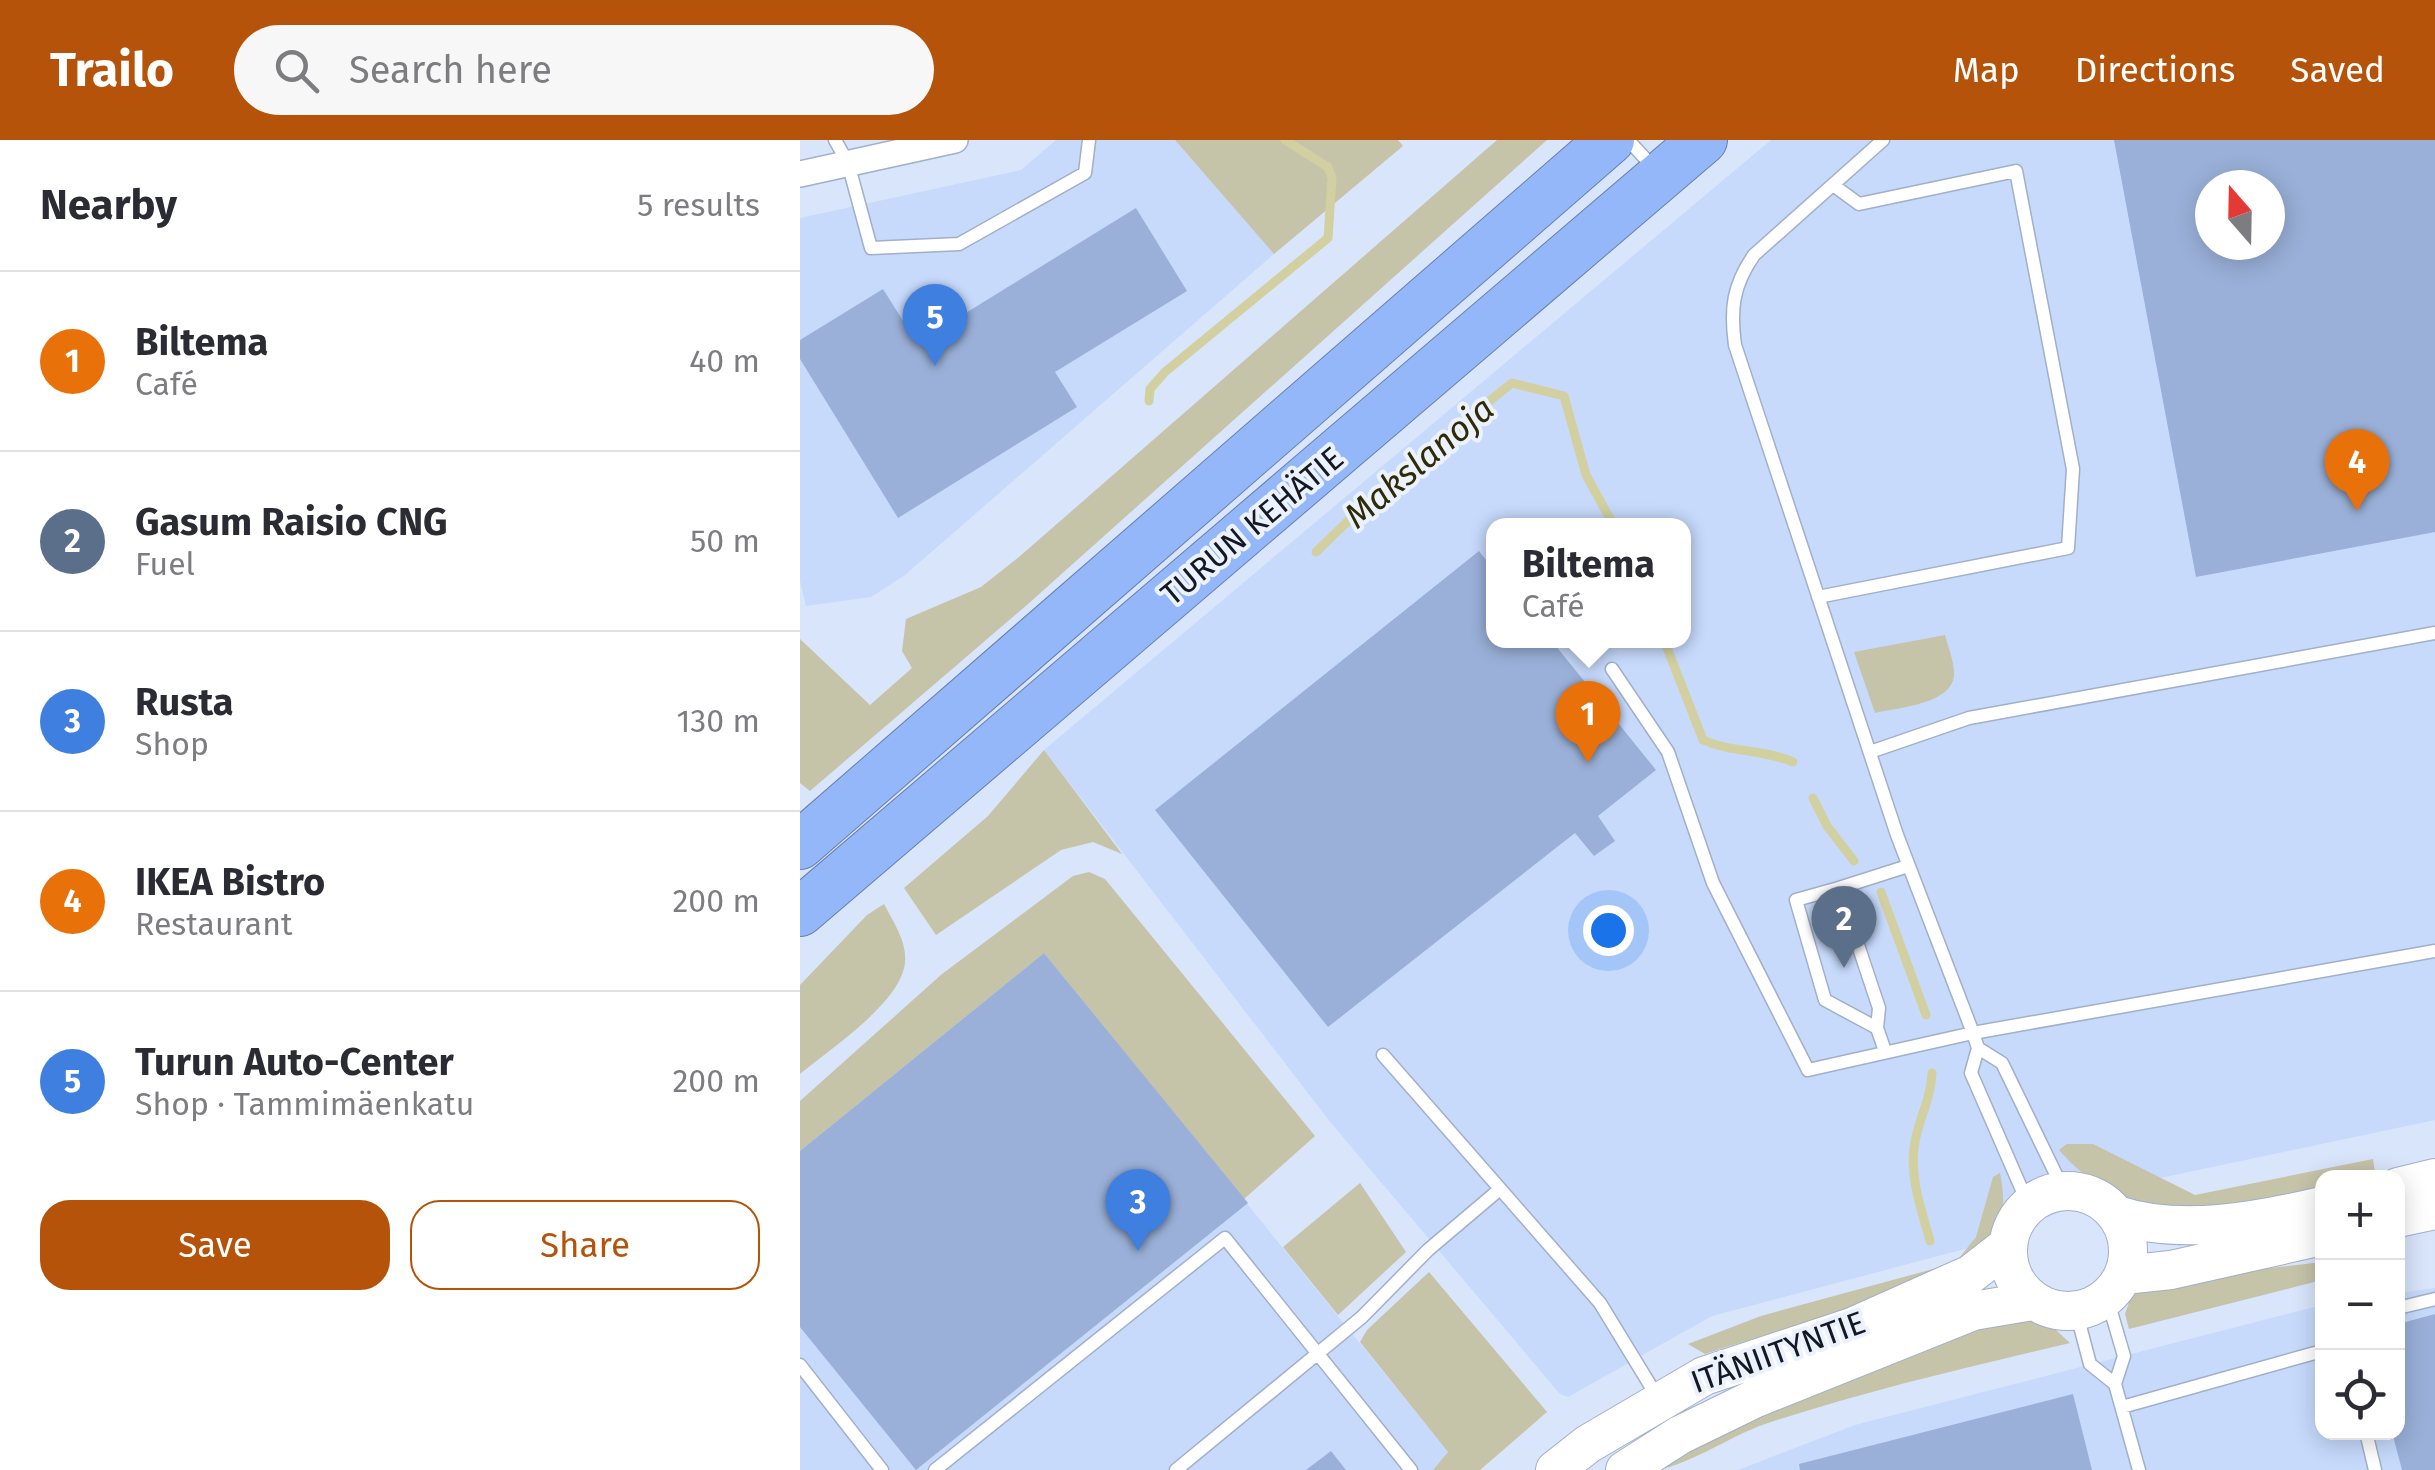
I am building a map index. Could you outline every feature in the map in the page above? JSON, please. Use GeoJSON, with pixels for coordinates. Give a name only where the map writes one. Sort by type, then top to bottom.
{"type":"FeatureCollection","features":[{"type":"Feature","properties":{"kind":"highway","name":"TURUN KEHÄTIE"},"geometry":{"type":"LineString","coordinates":[[800,845],[1610,140]]}},
{"type":"Feature","properties":{"kind":"highway","name":"TURUN KEHÄTIE"},"geometry":{"type":"LineString","coordinates":[[800,912],[1703,140]]}},
{"type":"Feature","properties":{"kind":"street"},"geometry":{"type":"LineString","coordinates":[[800,174],[956,140]]}},
{"type":"Feature","properties":{"kind":"street"},"geometry":{"type":"LineString","coordinates":[[2405,1185],[2435,1178]]}},
{"type":"Feature","properties":{"kind":"street"},"geometry":{"type":"LineString","coordinates":[[2315,1208],[2275,1217],[2188,1225],[2136,1222],[2116,1215],[2091,1195],[2046,1198],[2012,1226],[2007,1246],[2012,1277],[2033,1301],[2046,1308],[2102,1295],[2171,1270],[2315,1238]]}},
{"type":"Feature","properties":{"kind":"street"},"geometry":{"type":"LineString","coordinates":[[2405,1216],[2435,1210]]}},
{"type":"Feature","properties":{"kind":"street"},"geometry":{"type":"LineString","coordinates":[[2102,1295],[2128,1244],[2116,1215]]}},
{"type":"Feature","properties":{"kind":"street","name":"ITÄNIITYNTIE"},"geometry":{"type":"LineString","coordinates":[[1624,1470],[1669,1417],[1745,1359],[1886,1312],[1970,1274],[2007,1246]]}},
{"type":"Feature","properties":{"kind":"street","name":"ITÄNIITYNTIE"},"geometry":{"type":"LineString","coordinates":[[1555,1470],[1588,1444],[1669,1417],[1756,1398],[1974,1311],[2033,1301]]}},
{"type":"Feature","properties":{"kind":"lane"},"geometry":{"type":"LineString","coordinates":[[835,140],[848,163],[871,248],[960,244],[1085,172],[1089,140]]}},
{"type":"Feature","properties":{"kind":"lane"},"geometry":{"type":"LineString","coordinates":[[1628,140],[1661,175]]}},
{"type":"Feature","properties":{"kind":"lane"},"geometry":{"type":"LineString","coordinates":[[1883,140],[1754,255],[1738,278],[1732,303],[1735,345],[1908,866],[1978,1048],[1971,1073],[2046,1198]]}},
{"type":"Feature","properties":{"kind":"lane"},"geometry":{"type":"LineString","coordinates":[[1818,597],[2068,548],[2074,469],[2016,171],[1859,204],[1833,186]]}},
{"type":"Feature","properties":{"kind":"lane"},"geometry":{"type":"LineString","coordinates":[[1870,752],[1969,718],[2435,633]]}},
{"type":"Feature","properties":{"kind":"lane"},"geometry":{"type":"LineString","coordinates":[[1612,669],[1668,752],[1712,883],[1808,1070],[1973,1034],[2435,951]]}},
{"type":"Feature","properties":{"kind":"lane"},"geometry":{"type":"LineString","coordinates":[[1877,1028],[1825,1000],[1796,900],[1908,866]]}},
{"type":"Feature","properties":{"kind":"lane"},"geometry":{"type":"LineString","coordinates":[[1838,888],[1880,1008],[1877,1028],[1885,1051]]}},
{"type":"Feature","properties":{"kind":"lane"},"geometry":{"type":"LineString","coordinates":[[1978,1048],[2002,1063],[2046,1198]]}},
{"type":"Feature","properties":{"kind":"lane"},"geometry":{"type":"LineString","coordinates":[[1383,1055],[1600,1303],[1669,1417]]}},
{"type":"Feature","properties":{"kind":"lane"},"geometry":{"type":"LineString","coordinates":[[1176,1470],[1318,1354],[1500,1189]]}},
{"type":"Feature","properties":{"kind":"lane"},"geometry":{"type":"LineString","coordinates":[[935,1470],[1225,1238],[1411,1470]]}},
{"type":"Feature","properties":{"kind":"lane"},"geometry":{"type":"LineString","coordinates":[[2102,1295],[2090,1364],[2115,1384],[2138,1470]]}},
{"type":"Feature","properties":{"kind":"lane"},"geometry":{"type":"LineString","coordinates":[[2102,1295],[2124,1356],[2115,1384]]}},
{"type":"Feature","properties":{"kind":"lane"},"geometry":{"type":"LineString","coordinates":[[2405,1306],[2435,1298]]}},
{"type":"Feature","properties":{"kind":"lane"},"geometry":{"type":"LineString","coordinates":[[2122,1407],[2315,1353]]}},
{"type":"Feature","properties":{"kind":"lane"},"geometry":{"type":"LineString","coordinates":[[800,1365],[882,1470]]}},
{"type":"Feature","properties":{"kind":"lane"},"geometry":{"type":"LineString","coordinates":[[2368,1440],[2376,1470]]}},
{"type":"Feature","properties":{"kind":"shaded area"},"geometry":{"type":"Polygon","coordinates":[[[1056,140],[1175,140],[1274,254],[905,575],[871,597],[806,606],[800,581],[800,218],[1021,170],[1056,140]]]}},
{"type":"Feature","properties":{"kind":"shaded area"},"geometry":{"type":"Polygon","coordinates":[[[1175,140],[1398,140],[1403,146],[1274,254],[1175,140]]]}},
{"type":"Feature","properties":{"kind":"shaded area"},"geometry":{"type":"Polygon","coordinates":[[[1497,140],[1547,140],[1028,604],[810,791],[800,783],[800,639],[870,705],[912,668],[902,651],[906,619],[981,587],[1019,557],[1497,140]]]}},
{"type":"Feature","properties":{"kind":"shaded area"},"geometry":{"type":"Polygon","coordinates":[[[1771,140],[2435,140],[2435,1120],[2127,1185],[1976,1246],[1712,1316],[1568,1397],[1560,1394],[1331,1123],[1044,750],[1771,140]]]}},
{"type":"Feature","properties":{"kind":"shaded area"},"geometry":{"type":"Polygon","coordinates":[[[1945,635],[1954,673],[1945,692],[1923,703],[1875,713],[1854,652],[1945,635]]]}},
{"type":"Feature","properties":{"kind":"shaded area"},"geometry":{"type":"Polygon","coordinates":[[[1044,750],[1122,854],[1093,842],[1061,850],[936,935],[904,888],[988,816],[1044,750]]]}},
{"type":"Feature","properties":{"kind":"shaded area"},"geometry":{"type":"Polygon","coordinates":[[[1089,872],[1105,879],[1315,1136],[1244,1199],[1044,953],[800,1151],[800,1101],[942,974],[1073,876],[1089,872]]]}},
{"type":"Feature","properties":{"kind":"shaded area"},"geometry":{"type":"Polygon","coordinates":[[[884,904],[904,947],[901,977],[892,993],[863,1024],[800,1074],[800,985],[867,915],[884,904]]]}},
{"type":"Feature","properties":{"kind":"shaded area"},"geometry":{"type":"Polygon","coordinates":[[[1044,953],[1448,1452],[1433,1470],[800,1470],[800,1151],[1044,953]]]}},
{"type":"Feature","properties":{"kind":"shaded area"},"geometry":{"type":"Polygon","coordinates":[[[2067,1144],[2093,1144],[2195,1195],[2315,1171],[2315,1191],[2222,1210],[2170,1215],[2123,1200],[2081,1172],[2059,1150],[2067,1144]]]}},
{"type":"Feature","properties":{"kind":"shaded area"},"geometry":{"type":"Polygon","coordinates":[[[2373,1159],[2375,1170],[2319,1170],[2373,1159]]]}},
{"type":"Feature","properties":{"kind":"shaded area"},"geometry":{"type":"Polygon","coordinates":[[[2000,1173],[2000,1225],[1985,1253],[1968,1265],[1854,1308],[1705,1354],[1688,1344],[1761,1316],[1955,1263],[1976,1237],[1993,1177],[2000,1173]]]}},
{"type":"Feature","properties":{"kind":"shaded area"},"geometry":{"type":"Polygon","coordinates":[[[1360,1183],[1406,1252],[1338,1315],[1283,1247],[1360,1183]]]}},
{"type":"Feature","properties":{"kind":"shaded area"},"geometry":{"type":"Polygon","coordinates":[[[2315,1263],[2315,1282],[2129,1329],[2125,1314],[2132,1294],[2168,1280],[2315,1263]]]}},
{"type":"Feature","properties":{"kind":"shaded area"},"geometry":{"type":"Polygon","coordinates":[[[1429,1272],[1547,1412],[1480,1470],[1433,1470],[1448,1452],[1360,1342],[1367,1330],[1429,1272]]]}},
{"type":"Feature","properties":{"kind":"shaded area"},"geometry":{"type":"Polygon","coordinates":[[[2435,1288],[2435,1470],[1738,1470],[1855,1425],[2315,1307],[2315,1440],[2405,1440],[2405,1292],[2435,1288]]]}},
{"type":"Feature","properties":{"kind":"shaded area"},"geometry":{"type":"Polygon","coordinates":[[[2019,1316],[2056,1330],[2070,1343],[1803,1412],[1752,1429],[1677,1464],[1652,1470],[1739,1422],[1830,1380],[1924,1345],[2019,1316]]]}},
{"type":"Feature","properties":{"kind":"building"},"geometry":{"type":"Polygon","coordinates":[[[2114,140],[2435,140],[2435,532],[2196,577],[2114,140]]]}},
{"type":"Feature","properties":{"kind":"building"},"geometry":{"type":"Polygon","coordinates":[[[1136,208],[1187,291],[1055,372],[1077,407],[898,518],[800,359],[800,340],[883,289],[917,343],[1136,208]]]}},
{"type":"Feature","properties":{"kind":"building"},"geometry":{"type":"Polygon","coordinates":[[[1479,551],[1486,560],[1486,648],[1557,648],[1656,770],[1598,816],[1615,841],[1594,856],[1575,833],[1328,1027],[1155,810],[1479,551]]]}},
{"type":"Feature","properties":{"kind":"building"},"geometry":{"type":"Polygon","coordinates":[[[1044,953],[1248,1203],[916,1470],[800,1327],[800,1151],[1044,953]]]}},
{"type":"Feature","properties":{"kind":"building"},"geometry":{"type":"Polygon","coordinates":[[[2435,1314],[2435,1470],[2402,1470],[2394,1440],[2405,1440],[2405,1322],[2435,1314]]]}},
{"type":"Feature","properties":{"kind":"building"},"geometry":{"type":"Polygon","coordinates":[[[2073,1394],[2092,1470],[1800,1470],[1799,1464],[2073,1394]]]}},
{"type":"Feature","properties":{"kind":"building"},"geometry":{"type":"Polygon","coordinates":[[[1331,1451],[1346,1470],[1306,1470],[1331,1451]]]}},
{"type":"Feature","properties":{"kind":"waterway","name":"Makslanoja"},"geometry":{"type":"LineString","coordinates":[[1149,401],[1150,389],[1165,372],[1328,238],[1332,178],[1328,167],[1285,140]]}},
{"type":"Feature","properties":{"kind":"waterway","name":"Makslanoja"},"geometry":{"type":"LineString","coordinates":[[1316,552],[1386,484],[1512,383],[1564,396],[1586,475],[1610,518]]}},
{"type":"Feature","properties":{"kind":"waterway","name":"Makslanoja"},"geometry":{"type":"LineString","coordinates":[[1667,648],[1703,740],[1793,762]]}},
{"type":"Feature","properties":{"kind":"waterway","name":"Makslanoja"},"geometry":{"type":"LineString","coordinates":[[1813,798],[1827,826],[1854,861]]}},
{"type":"Feature","properties":{"kind":"waterway","name":"Makslanoja"},"geometry":{"type":"LineString","coordinates":[[1881,892],[1926,1015]]}},
{"type":"Feature","properties":{"kind":"waterway","name":"Makslanoja"},"geometry":{"type":"LineString","coordinates":[[1930,1241],[1913,1160],[1932,1073]]}},
{"type":"Feature","properties":{"kind":"place","name":"Turun Auto-Center"},"geometry":{"type":"Point","coordinates":[935,366]}},
{"type":"Feature","properties":{"kind":"place","name":"IKEA Bistro"},"geometry":{"type":"Point","coordinates":[2357,511]}},
{"type":"Feature","properties":{"kind":"place","name":"Biltema"},"geometry":{"type":"Point","coordinates":[1588,763]}},
{"type":"Feature","properties":{"kind":"place","name":"Gasum Raisio CNG"},"geometry":{"type":"Point","coordinates":[1844,968]}},
{"type":"Feature","properties":{"kind":"place","name":"Rusta"},"geometry":{"type":"Point","coordinates":[1138,1251]}}]}
